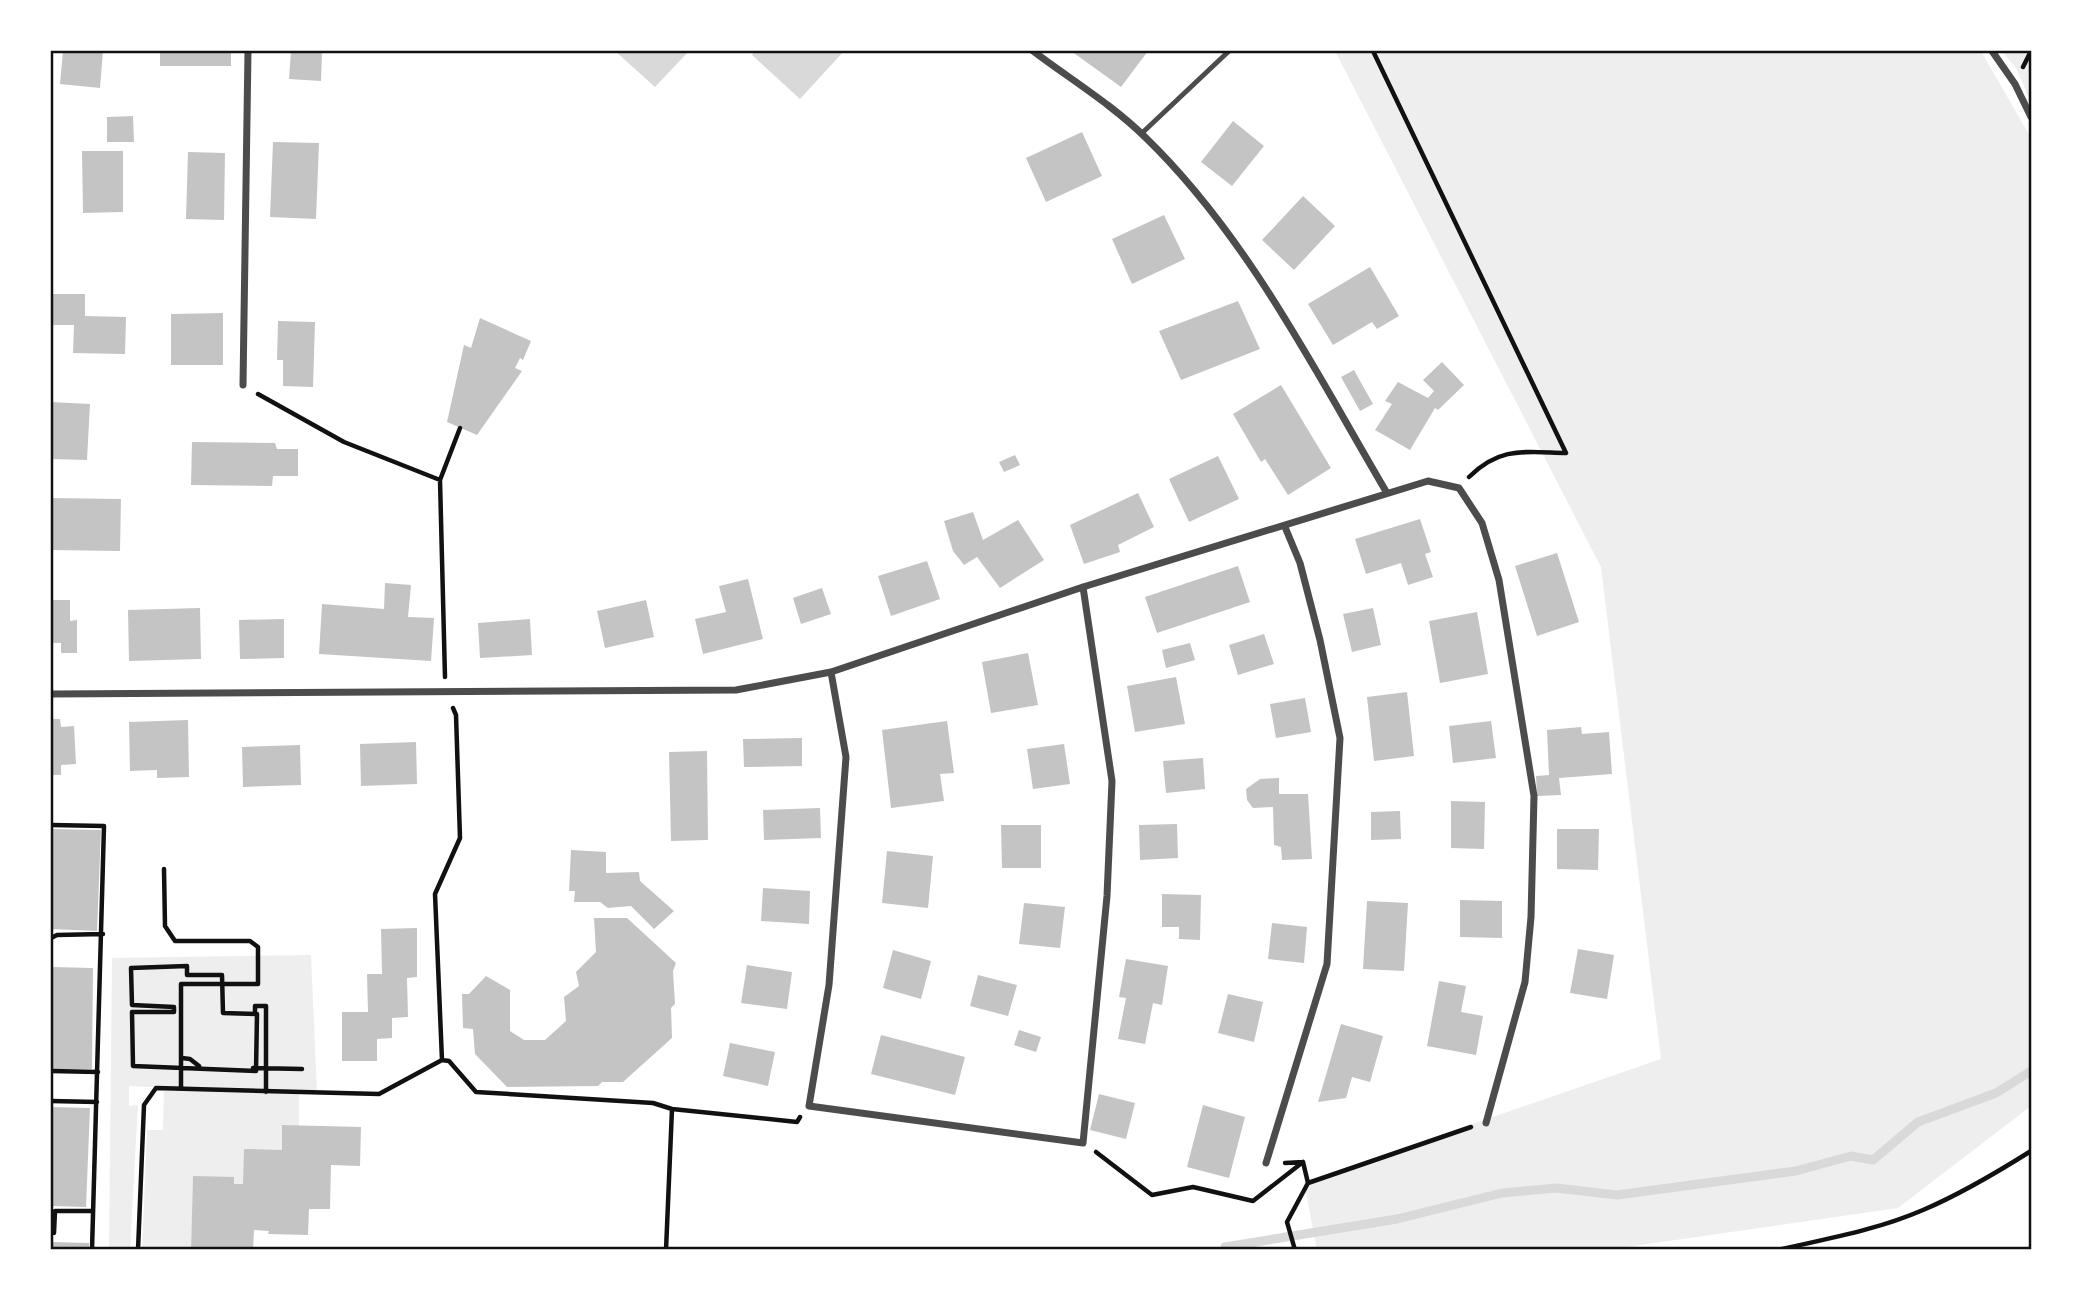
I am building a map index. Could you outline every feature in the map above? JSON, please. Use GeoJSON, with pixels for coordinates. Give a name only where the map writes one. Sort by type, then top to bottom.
{"type":"FeatureCollection","features":[{"type":"Feature","properties":{"kind":"street"},"geometry":{"type":"LineString","coordinates":[[243,385],[248,51]]}},
{"type":"Feature","properties":{"kind":"street"},"geometry":{"type":"LineString","coordinates":[[1032,51],[1142,134],[1222,225],[1301,347],[1387,493]]}},
{"type":"Feature","properties":{"kind":"street"},"geometry":{"type":"LineString","coordinates":[[1992,51],[2015,84],[2031,117]]}},
{"type":"Feature","properties":{"kind":"street"},"geometry":{"type":"LineString","coordinates":[[51,694],[736,690],[831,672],[1083,587],[1428,481],[1459,488],[1482,523],[1499,580],[1534,796],[1531,918],[1525,982],[1486,1123]]}},
{"type":"Feature","properties":{"kind":"street"},"geometry":{"type":"LineString","coordinates":[[1266,1163],[1327,964],[1340,738],[1303,576],[1285,527]]}},
{"type":"Feature","properties":{"kind":"street"},"geometry":{"type":"LineString","coordinates":[[831,672],[846,757],[830,985],[809,1106],[1083,1143],[1107,896],[1112,781],[1083,587]]}},
{"type":"Feature","properties":{"kind":"lane"},"geometry":{"type":"LineString","coordinates":[[1142,134],[1229,51]]}},
{"type":"Feature","properties":{"kind":"path"},"geometry":{"type":"LineString","coordinates":[[1373,51],[1566,453],[1513,452],[1486,460],[1459,488]]}},
{"type":"Feature","properties":{"kind":"path"},"geometry":{"type":"LineString","coordinates":[[243,385],[344,442],[440,480]]}},
{"type":"Feature","properties":{"kind":"path"},"geometry":{"type":"LineString","coordinates":[[442,1060],[435,894],[460,838],[456,715],[445,692],[440,480],[460,428]]}},
{"type":"Feature","properties":{"kind":"path"},"geometry":{"type":"LineString","coordinates":[[51,825],[104,826],[92,1250]]}},
{"type":"Feature","properties":{"kind":"path"},"geometry":{"type":"LineString","coordinates":[[164,869],[165,926],[175,942],[250,941],[258,947],[258,984],[181,984],[181,1088]]}},
{"type":"Feature","properties":{"kind":"path"},"geometry":{"type":"LineString","coordinates":[[51,938],[57,935],[103,934]]}},
{"type":"Feature","properties":{"kind":"path"},"geometry":{"type":"LineString","coordinates":[[255,1014],[223,1013],[222,975],[187,975],[187,966],[131,968],[132,1005],[174,1007],[174,1012],[132,1012],[133,1066],[256,1071],[255,1006],[266,1006],[266,1092]]}},
{"type":"Feature","properties":{"kind":"path"},"geometry":{"type":"LineString","coordinates":[[182,1058],[190,1059],[196,1066],[302,1069]]}},
{"type":"Feature","properties":{"kind":"path"},"geometry":{"type":"LineString","coordinates":[[138,1250],[144,1105],[156,1088],[379,1094],[442,1060],[449,1061],[477,1093],[653,1103],[673,1109],[797,1122],[809,1106]]}},
{"type":"Feature","properties":{"kind":"path"},"geometry":{"type":"LineString","coordinates":[[51,1071],[98,1072]]}},
{"type":"Feature","properties":{"kind":"path"},"geometry":{"type":"LineString","coordinates":[[51,1101],[96,1102]]}},
{"type":"Feature","properties":{"kind":"path"},"geometry":{"type":"LineString","coordinates":[[666,1250],[673,1109]]}},
{"type":"Feature","properties":{"kind":"path"},"geometry":{"type":"LineString","coordinates":[[1308,1183],[1486,1123]]}},
{"type":"Feature","properties":{"kind":"path"},"geometry":{"type":"LineString","coordinates":[[1083,1143],[1152,1195],[1193,1187],[1253,1201],[1303,1162]]}},
{"type":"Feature","properties":{"kind":"path"},"geometry":{"type":"LineString","coordinates":[[1778,1250],[1872,1227],[1922,1211],[1987,1179],[2031,1151]]}},
{"type":"Feature","properties":{"kind":"path"},"geometry":{"type":"LineString","coordinates":[[1266,1163],[1303,1162]]}},
{"type":"Feature","properties":{"kind":"path"},"geometry":{"type":"LineString","coordinates":[[1295,1250],[1287,1222],[1308,1183],[1303,1162]]}},
{"type":"Feature","properties":{"kind":"path"},"geometry":{"type":"LineString","coordinates":[[54,1233],[55,1211],[93,1211]]}},
{"type":"Feature","properties":{"kind":"shaded area"},"geometry":{"type":"Polygon","coordinates":[[[615,51],[689,51],[655,87],[615,51]]]}},
{"type":"Feature","properties":{"kind":"shaded area"},"geometry":{"type":"Polygon","coordinates":[[[755,51],[844,51],[800,99],[752,55],[755,51]]]}},
{"type":"Feature","properties":{"kind":"shaded area"},"geometry":{"type":"Polygon","coordinates":[[[1335,51],[1981,51],[2031,138],[2031,1106],[1898,1208],[1606,1250],[1317,1250],[1304,1182],[1661,1059],[1601,567],[1335,51]]]}},
{"type":"Feature","properties":{"kind":"shaded area"},"geometry":{"type":"Polygon","coordinates":[[[2002,51],[2031,51],[2031,103],[2017,70],[2002,51]]]}},
{"type":"Feature","properties":{"kind":"shaded area"},"geometry":{"type":"Polygon","coordinates":[[[311,955],[317,1093],[299,1093],[299,1126],[282,1126],[282,1150],[243,1184],[234,1184],[234,1177],[193,1177],[191,1250],[142,1250],[147,1130],[163,1130],[164,1088],[129,1086],[129,1106],[138,1105],[130,1250],[109,1250],[112,958],[311,955]]]}},
{"type":"Feature","properties":{"kind":"building"},"geometry":{"type":"Polygon","coordinates":[[[63,51],[103,51],[100,88],[60,84],[63,51]]]}},
{"type":"Feature","properties":{"kind":"building"},"geometry":{"type":"Polygon","coordinates":[[[160,51],[231,51],[231,66],[160,66],[160,51]]]}},
{"type":"Feature","properties":{"kind":"building"},"geometry":{"type":"Polygon","coordinates":[[[291,51],[322,51],[321,81],[289,79],[291,51]]]}},
{"type":"Feature","properties":{"kind":"building"},"geometry":{"type":"Polygon","coordinates":[[[1071,51],[1148,51],[1121,87],[1071,51]]]}},
{"type":"Feature","properties":{"kind":"building"},"geometry":{"type":"Polygon","coordinates":[[[133,116],[134,142],[107,142],[107,117],[133,116]]]}},
{"type":"Feature","properties":{"kind":"building"},"geometry":{"type":"Polygon","coordinates":[[[1233,121],[1264,146],[1232,186],[1201,162],[1233,121]]]}},
{"type":"Feature","properties":{"kind":"building"},"geometry":{"type":"Polygon","coordinates":[[[1082,132],[1102,176],[1046,202],[1026,158],[1082,132]]]}},
{"type":"Feature","properties":{"kind":"building"},"geometry":{"type":"Polygon","coordinates":[[[273,142],[319,143],[316,219],[270,217],[273,142]]]}},
{"type":"Feature","properties":{"kind":"building"},"geometry":{"type":"Polygon","coordinates":[[[82,151],[123,151],[123,212],[83,213],[82,151]]]}},
{"type":"Feature","properties":{"kind":"building"},"geometry":{"type":"Polygon","coordinates":[[[188,152],[225,153],[224,220],[186,219],[188,152]]]}},
{"type":"Feature","properties":{"kind":"building"},"geometry":{"type":"Polygon","coordinates":[[[1303,196],[1335,226],[1294,270],[1262,240],[1303,196]]]}},
{"type":"Feature","properties":{"kind":"building"},"geometry":{"type":"Polygon","coordinates":[[[1164,215],[1185,259],[1132,284],[1112,239],[1164,215]]]}},
{"type":"Feature","properties":{"kind":"building"},"geometry":{"type":"Polygon","coordinates":[[[1370,267],[1399,316],[1377,329],[1372,322],[1333,345],[1308,304],[1370,267]]]}},
{"type":"Feature","properties":{"kind":"building"},"geometry":{"type":"Polygon","coordinates":[[[51,294],[85,294],[85,316],[126,317],[125,354],[73,353],[74,325],[51,325],[51,294]]]}},
{"type":"Feature","properties":{"kind":"building"},"geometry":{"type":"Polygon","coordinates":[[[1238,301],[1260,349],[1181,380],[1159,331],[1238,301]]]}},
{"type":"Feature","properties":{"kind":"building"},"geometry":{"type":"Polygon","coordinates":[[[223,313],[223,365],[171,365],[171,314],[223,313]]]}},
{"type":"Feature","properties":{"kind":"building"},"geometry":{"type":"Polygon","coordinates":[[[480,318],[531,341],[523,360],[520,358],[515,368],[522,371],[477,435],[447,422],[464,345],[471,348],[480,318]]]}},
{"type":"Feature","properties":{"kind":"building"},"geometry":{"type":"Polygon","coordinates":[[[278,321],[315,322],[313,387],[283,386],[283,360],[277,360],[278,321]]]}},
{"type":"Feature","properties":{"kind":"building"},"geometry":{"type":"Polygon","coordinates":[[[1442,362],[1464,385],[1438,410],[1435,408],[1410,450],[1375,430],[1392,404],[1385,401],[1398,382],[1428,398],[1434,391],[1423,380],[1442,362]]]}},
{"type":"Feature","properties":{"kind":"building"},"geometry":{"type":"Polygon","coordinates":[[[1354,370],[1373,404],[1360,411],[1341,377],[1354,370]]]}},
{"type":"Feature","properties":{"kind":"building"},"geometry":{"type":"Polygon","coordinates":[[[1281,385],[1331,468],[1288,495],[1265,459],[1261,462],[1233,414],[1281,385]]]}},
{"type":"Feature","properties":{"kind":"building"},"geometry":{"type":"Polygon","coordinates":[[[51,402],[90,404],[87,460],[51,459],[51,402]]]}},
{"type":"Feature","properties":{"kind":"building"},"geometry":{"type":"Polygon","coordinates":[[[192,442],[275,443],[277,449],[298,449],[298,476],[273,476],[272,486],[191,485],[192,442]]]}},
{"type":"Feature","properties":{"kind":"building"},"geometry":{"type":"Polygon","coordinates":[[[1015,455],[1020,465],[1004,472],[999,462],[1015,455]]]}},
{"type":"Feature","properties":{"kind":"building"},"geometry":{"type":"Polygon","coordinates":[[[1218,456],[1239,499],[1189,522],[1169,479],[1218,456]]]}},
{"type":"Feature","properties":{"kind":"building"},"geometry":{"type":"Polygon","coordinates":[[[1138,493],[1154,527],[1118,545],[1120,552],[1084,564],[1070,525],[1138,493]]]}},
{"type":"Feature","properties":{"kind":"building"},"geometry":{"type":"Polygon","coordinates":[[[51,498],[121,499],[120,551],[51,550],[51,498]]]}},
{"type":"Feature","properties":{"kind":"building"},"geometry":{"type":"Polygon","coordinates":[[[973,512],[983,540],[1018,520],[1044,560],[1000,588],[977,557],[964,565],[953,551],[944,521],[973,512]]]}},
{"type":"Feature","properties":{"kind":"building"},"geometry":{"type":"Polygon","coordinates":[[[1420,519],[1431,552],[1425,554],[1433,577],[1408,585],[1401,563],[1366,574],[1355,539],[1420,519]]]}},
{"type":"Feature","properties":{"kind":"building"},"geometry":{"type":"Polygon","coordinates":[[[1557,553],[1579,622],[1537,636],[1515,566],[1557,553]]]}},
{"type":"Feature","properties":{"kind":"building"},"geometry":{"type":"Polygon","coordinates":[[[927,561],[940,599],[891,616],[878,576],[927,561]]]}},
{"type":"Feature","properties":{"kind":"building"},"geometry":{"type":"Polygon","coordinates":[[[1238,566],[1250,602],[1157,633],[1145,597],[1238,566]]]}},
{"type":"Feature","properties":{"kind":"building"},"geometry":{"type":"Polygon","coordinates":[[[748,579],[763,639],[703,654],[695,619],[726,612],[719,586],[748,579]]]}},
{"type":"Feature","properties":{"kind":"building"},"geometry":{"type":"Polygon","coordinates":[[[385,583],[411,585],[408,617],[434,618],[431,661],[319,654],[322,604],[384,609],[385,583]]]}},
{"type":"Feature","properties":{"kind":"building"},"geometry":{"type":"Polygon","coordinates":[[[822,588],[831,614],[801,624],[793,598],[822,588]]]}},
{"type":"Feature","properties":{"kind":"building"},"geometry":{"type":"Polygon","coordinates":[[[51,600],[70,600],[70,621],[77,620],[77,653],[61,653],[61,643],[51,643],[51,600]]]}},
{"type":"Feature","properties":{"kind":"building"},"geometry":{"type":"Polygon","coordinates":[[[646,600],[654,637],[605,648],[597,611],[646,600]]]}},
{"type":"Feature","properties":{"kind":"building"},"geometry":{"type":"Polygon","coordinates":[[[200,608],[201,659],[129,661],[128,610],[200,608]]]}},
{"type":"Feature","properties":{"kind":"building"},"geometry":{"type":"Polygon","coordinates":[[[1373,608],[1381,645],[1352,652],[1343,614],[1373,608]]]}},
{"type":"Feature","properties":{"kind":"building"},"geometry":{"type":"Polygon","coordinates":[[[1477,612],[1488,674],[1440,683],[1429,621],[1477,612]]]}},
{"type":"Feature","properties":{"kind":"building"},"geometry":{"type":"Polygon","coordinates":[[[284,619],[284,658],[240,659],[239,620],[284,619]]]}},
{"type":"Feature","properties":{"kind":"building"},"geometry":{"type":"Polygon","coordinates":[[[530,619],[532,655],[480,658],[478,623],[530,619]]]}},
{"type":"Feature","properties":{"kind":"building"},"geometry":{"type":"Polygon","coordinates":[[[1264,634],[1274,664],[1238,675],[1229,645],[1264,634]]]}},
{"type":"Feature","properties":{"kind":"building"},"geometry":{"type":"Polygon","coordinates":[[[1190,643],[1195,660],[1166,668],[1162,650],[1190,643]]]}},
{"type":"Feature","properties":{"kind":"building"},"geometry":{"type":"Polygon","coordinates":[[[1028,653],[1038,705],[991,713],[982,662],[1028,653]]]}},
{"type":"Feature","properties":{"kind":"building"},"geometry":{"type":"Polygon","coordinates":[[[1176,677],[1185,724],[1135,732],[1127,686],[1176,677]]]}},
{"type":"Feature","properties":{"kind":"building"},"geometry":{"type":"Polygon","coordinates":[[[1407,692],[1414,756],[1374,761],[1367,697],[1407,692]]]}},
{"type":"Feature","properties":{"kind":"building"},"geometry":{"type":"Polygon","coordinates":[[[1305,698],[1311,732],[1276,738],[1270,704],[1305,698]]]}},
{"type":"Feature","properties":{"kind":"building"},"geometry":{"type":"Polygon","coordinates":[[[51,719],[60,719],[61,727],[74,726],[76,764],[61,765],[61,775],[51,775],[51,719]]]}},
{"type":"Feature","properties":{"kind":"building"},"geometry":{"type":"Polygon","coordinates":[[[188,720],[189,777],[157,778],[157,770],[130,771],[129,722],[188,720]]]}},
{"type":"Feature","properties":{"kind":"building"},"geometry":{"type":"Polygon","coordinates":[[[947,721],[954,773],[940,774],[944,801],[891,808],[882,730],[947,721]]]}},
{"type":"Feature","properties":{"kind":"building"},"geometry":{"type":"Polygon","coordinates":[[[1491,721],[1496,758],[1453,763],[1449,726],[1491,721]]]}},
{"type":"Feature","properties":{"kind":"building"},"geometry":{"type":"Polygon","coordinates":[[[1581,727],[1582,734],[1609,732],[1612,774],[1559,778],[1561,795],[1537,796],[1536,776],[1549,775],[1547,730],[1581,727]]]}},
{"type":"Feature","properties":{"kind":"building"},"geometry":{"type":"Polygon","coordinates":[[[802,738],[802,766],[744,767],[743,739],[802,738]]]}},
{"type":"Feature","properties":{"kind":"building"},"geometry":{"type":"Polygon","coordinates":[[[416,742],[417,784],[361,786],[360,744],[416,742]]]}},
{"type":"Feature","properties":{"kind":"building"},"geometry":{"type":"Polygon","coordinates":[[[1064,744],[1070,784],[1033,789],[1027,749],[1064,744]]]}},
{"type":"Feature","properties":{"kind":"building"},"geometry":{"type":"Polygon","coordinates":[[[300,745],[301,785],[243,787],[242,747],[300,745]]]}},
{"type":"Feature","properties":{"kind":"building"},"geometry":{"type":"Polygon","coordinates":[[[707,751],[708,840],[671,841],[669,752],[707,751]]]}},
{"type":"Feature","properties":{"kind":"building"},"geometry":{"type":"Polygon","coordinates":[[[1203,758],[1205,789],[1166,793],[1163,761],[1203,758]]]}},
{"type":"Feature","properties":{"kind":"building"},"geometry":{"type":"Polygon","coordinates":[[[1279,778],[1279,794],[1308,794],[1312,859],[1282,860],[1281,847],[1274,845],[1273,807],[1253,808],[1247,800],[1246,789],[1260,779],[1279,778]]]}},
{"type":"Feature","properties":{"kind":"building"},"geometry":{"type":"Polygon","coordinates":[[[1451,801],[1485,802],[1484,849],[1451,848],[1451,801]]]}},
{"type":"Feature","properties":{"kind":"building"},"geometry":{"type":"Polygon","coordinates":[[[820,808],[821,838],[764,840],[763,810],[820,808]]]}},
{"type":"Feature","properties":{"kind":"building"},"geometry":{"type":"Polygon","coordinates":[[[1400,811],[1401,839],[1371,840],[1371,812],[1400,811]]]}},
{"type":"Feature","properties":{"kind":"building"},"geometry":{"type":"Polygon","coordinates":[[[1177,824],[1178,858],[1140,860],[1139,825],[1177,824]]]}},
{"type":"Feature","properties":{"kind":"building"},"geometry":{"type":"Polygon","coordinates":[[[1001,825],[1041,825],[1041,868],[1002,868],[1001,825]]]}},
{"type":"Feature","properties":{"kind":"building"},"geometry":{"type":"Polygon","coordinates":[[[51,829],[101,830],[97,931],[51,929],[51,829]]]}},
{"type":"Feature","properties":{"kind":"building"},"geometry":{"type":"Polygon","coordinates":[[[1557,829],[1599,829],[1598,870],[1557,869],[1557,829]]]}},
{"type":"Feature","properties":{"kind":"building"},"geometry":{"type":"Polygon","coordinates":[[[571,850],[606,852],[606,873],[639,872],[640,881],[674,911],[654,929],[631,906],[608,908],[600,902],[574,902],[575,891],[569,891],[571,850]]]}},
{"type":"Feature","properties":{"kind":"building"},"geometry":{"type":"Polygon","coordinates":[[[887,851],[933,856],[928,908],[882,903],[887,851]]]}},
{"type":"Feature","properties":{"kind":"building"},"geometry":{"type":"Polygon","coordinates":[[[763,888],[810,891],[809,924],[761,921],[763,888]]]}},
{"type":"Feature","properties":{"kind":"building"},"geometry":{"type":"Polygon","coordinates":[[[1162,894],[1201,895],[1200,940],[1179,939],[1179,927],[1162,927],[1162,894]]]}},
{"type":"Feature","properties":{"kind":"building"},"geometry":{"type":"Polygon","coordinates":[[[1460,900],[1502,901],[1502,938],[1460,937],[1460,900]]]}},
{"type":"Feature","properties":{"kind":"building"},"geometry":{"type":"Polygon","coordinates":[[[1367,901],[1408,903],[1404,971],[1363,969],[1367,901]]]}},
{"type":"Feature","properties":{"kind":"building"},"geometry":{"type":"Polygon","coordinates":[[[1024,903],[1065,907],[1060,948],[1019,944],[1024,903]]]}},
{"type":"Feature","properties":{"kind":"building"},"geometry":{"type":"Polygon","coordinates":[[[594,918],[627,918],[676,963],[673,971],[675,1004],[671,1008],[672,1038],[623,1082],[602,1082],[598,1086],[507,1087],[475,1054],[473,1029],[463,1028],[462,994],[469,994],[486,976],[510,990],[510,1031],[524,1040],[545,1040],[566,1021],[564,997],[579,986],[576,972],[596,952],[594,918]]]}},
{"type":"Feature","properties":{"kind":"building"},"geometry":{"type":"Polygon","coordinates":[[[1272,923],[1307,927],[1304,963],[1268,959],[1272,923]]]}},
{"type":"Feature","properties":{"kind":"building"},"geometry":{"type":"Polygon","coordinates":[[[417,928],[417,977],[407,978],[408,1017],[392,1018],[392,1038],[377,1039],[377,1061],[342,1061],[342,1012],[368,1012],[367,974],[382,974],[381,929],[417,928]]]}},
{"type":"Feature","properties":{"kind":"building"},"geometry":{"type":"Polygon","coordinates":[[[1578,949],[1614,955],[1607,999],[1570,993],[1578,949]]]}},
{"type":"Feature","properties":{"kind":"building"},"geometry":{"type":"Polygon","coordinates":[[[893,950],[931,961],[921,999],[883,988],[893,950]]]}},
{"type":"Feature","properties":{"kind":"building"},"geometry":{"type":"Polygon","coordinates":[[[1126,959],[1168,966],[1162,1005],[1153,1003],[1145,1044],[1118,1039],[1126,998],[1119,997],[1126,959]]]}},
{"type":"Feature","properties":{"kind":"building"},"geometry":{"type":"Polygon","coordinates":[[[747,965],[792,972],[787,1009],[741,1003],[747,965]]]}},
{"type":"Feature","properties":{"kind":"building"},"geometry":{"type":"Polygon","coordinates":[[[51,967],[93,968],[92,1069],[51,1069],[51,967]]]}},
{"type":"Feature","properties":{"kind":"building"},"geometry":{"type":"Polygon","coordinates":[[[978,975],[1017,985],[1008,1016],[970,1006],[978,975]]]}},
{"type":"Feature","properties":{"kind":"building"},"geometry":{"type":"Polygon","coordinates":[[[1439,981],[1466,986],[1461,1012],[1483,1016],[1476,1055],[1427,1046],[1439,981]]]}},
{"type":"Feature","properties":{"kind":"building"},"geometry":{"type":"Polygon","coordinates":[[[1228,994],[1263,1002],[1254,1042],[1218,1033],[1228,994]]]}},
{"type":"Feature","properties":{"kind":"building"},"geometry":{"type":"Polygon","coordinates":[[[1341,1024],[1383,1036],[1370,1082],[1352,1077],[1346,1098],[1318,1102],[1341,1024]]]}},
{"type":"Feature","properties":{"kind":"building"},"geometry":{"type":"Polygon","coordinates":[[[1019,1030],[1041,1037],[1036,1052],[1014,1045],[1019,1030]]]}},
{"type":"Feature","properties":{"kind":"building"},"geometry":{"type":"Polygon","coordinates":[[[881,1035],[965,1057],[955,1095],[871,1074],[881,1035]]]}},
{"type":"Feature","properties":{"kind":"building"},"geometry":{"type":"Polygon","coordinates":[[[730,1043],[775,1052],[768,1086],[723,1076],[730,1043]]]}},
{"type":"Feature","properties":{"kind":"building"},"geometry":{"type":"Polygon","coordinates":[[[1099,1094],[1135,1103],[1126,1139],[1090,1130],[1099,1094]]]}},
{"type":"Feature","properties":{"kind":"building"},"geometry":{"type":"Polygon","coordinates":[[[1203,1105],[1245,1117],[1229,1178],[1187,1167],[1203,1105]]]}},
{"type":"Feature","properties":{"kind":"building"},"geometry":{"type":"Polygon","coordinates":[[[51,1107],[90,1108],[86,1207],[51,1206],[51,1107]]]}},
{"type":"Feature","properties":{"kind":"building"},"geometry":{"type":"Polygon","coordinates":[[[282,1125],[361,1127],[360,1166],[331,1165],[330,1209],[309,1209],[308,1235],[268,1234],[269,1231],[254,1230],[253,1250],[191,1250],[193,1176],[234,1177],[234,1184],[243,1184],[244,1149],[282,1150],[282,1125]]]}},
{"type":"Feature","properties":{"kind":"building"},"geometry":{"type":"Polygon","coordinates":[[[51,1242],[89,1243],[89,1250],[51,1250],[51,1242]]]}},
{"type":"Feature","properties":{"kind":"waterway"},"geometry":{"type":"LineString","coordinates":[[1225,1247],[1397,1219],[1502,1193],[1556,1188],[1617,1195],[1796,1171],[1851,1156],[1873,1160],[1918,1122],[1996,1093],[2031,1071]]}}]}
